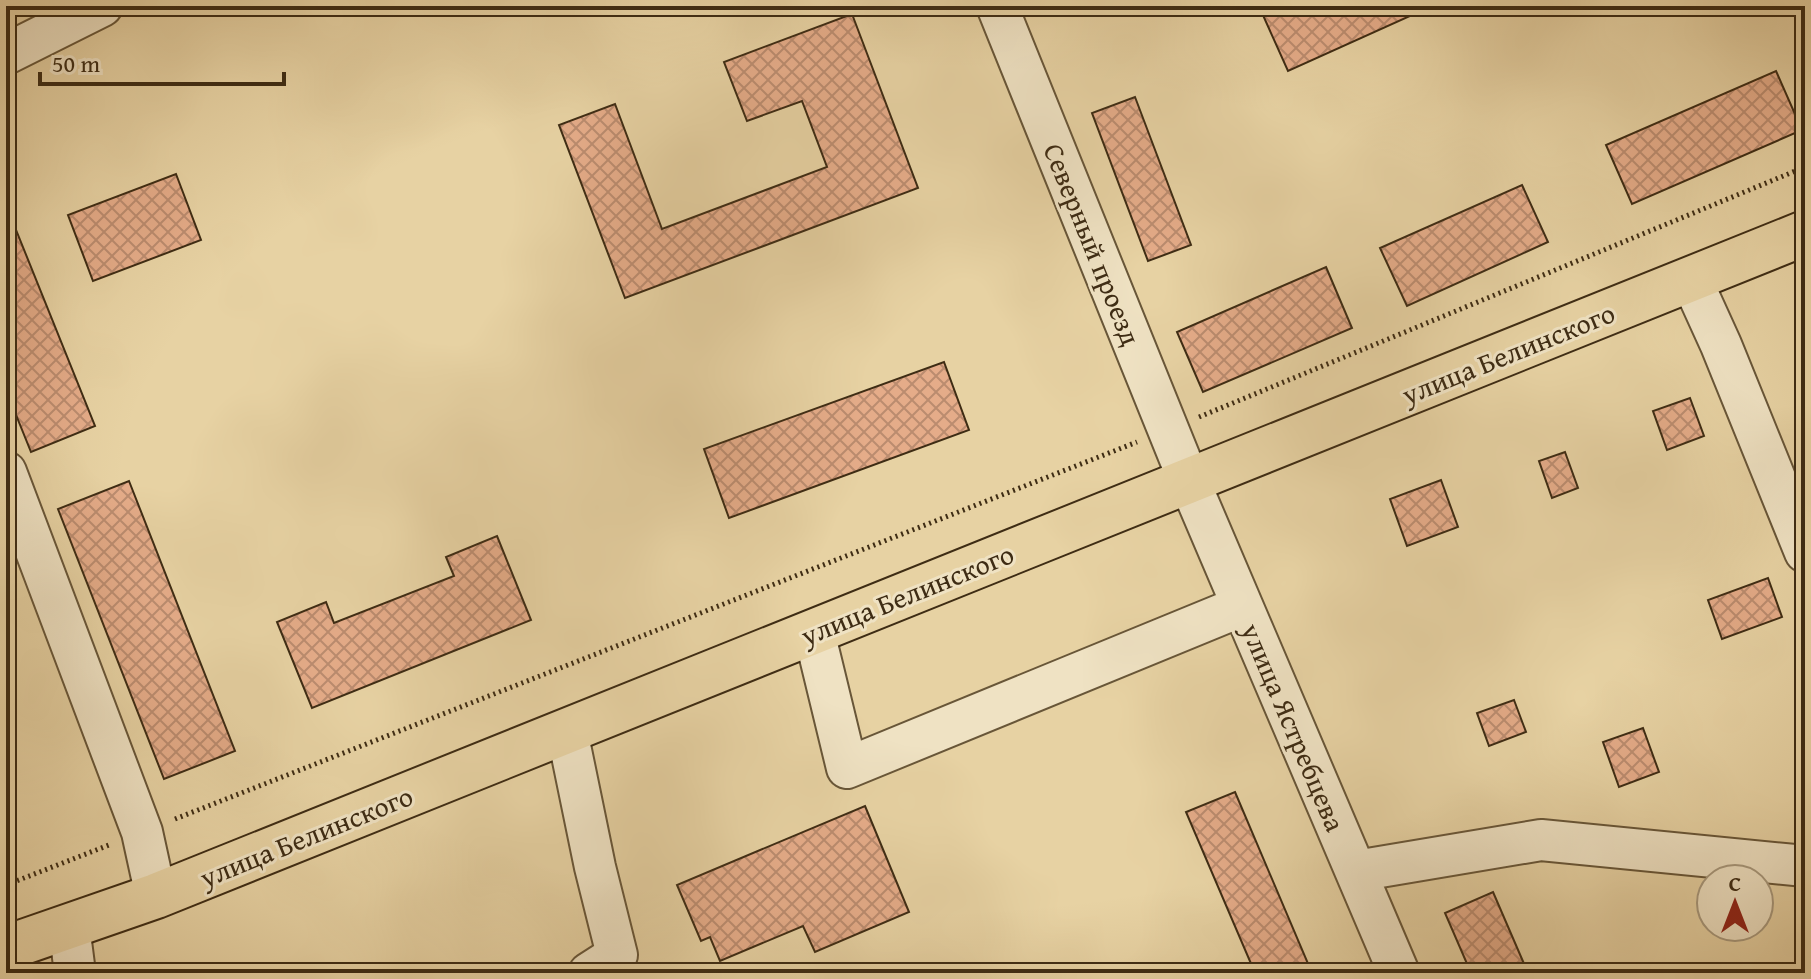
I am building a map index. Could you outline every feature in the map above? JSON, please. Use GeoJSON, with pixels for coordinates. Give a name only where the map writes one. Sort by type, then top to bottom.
{"type":"FeatureCollection","features":[{"type":"Feature","properties":{"kind":"main road","name":"улица Белинского"},"geometry":{"type":"LineString","coordinates":[[6,948],[156,896],[1805,233]]}},
{"type":"Feature","properties":{"kind":"street"},"geometry":{"type":"LineString","coordinates":[[6,54],[102,6]]}},
{"type":"Feature","properties":{"kind":"street","name":"Северный проезд"},"geometry":{"type":"LineString","coordinates":[[1002,7],[1189,481]]}},
{"type":"Feature","properties":{"kind":"street"},"geometry":{"type":"LineString","coordinates":[[1691,279],[1805,552]]}},
{"type":"Feature","properties":{"kind":"street"},"geometry":{"type":"LineString","coordinates":[[6,472],[142,832],[156,896]]}},
{"type":"Feature","properties":{"kind":"street","name":"улица Ястребцева"},"geometry":{"type":"LineString","coordinates":[[1189,481],[1399,973]]}},
{"type":"Feature","properties":{"kind":"street"},"geometry":{"type":"LineString","coordinates":[[814,632],[847,768],[1242,606]]}},
{"type":"Feature","properties":{"kind":"street"},"geometry":{"type":"LineString","coordinates":[[567,731],[617,955],[589,973]]}},
{"type":"Feature","properties":{"kind":"street"},"geometry":{"type":"LineString","coordinates":[[1356,871],[1541,840],[1805,866]]}},
{"type":"Feature","properties":{"kind":"street"},"geometry":{"type":"LineString","coordinates":[[69,926],[75,973]]}},
{"type":"Feature","properties":{"kind":"path"},"geometry":{"type":"LineString","coordinates":[[1197,418],[1805,167]]}},
{"type":"Feature","properties":{"kind":"path"},"geometry":{"type":"LineString","coordinates":[[6,885],[1137,442]]}},
{"type":"Feature","properties":{"kind":"building"},"geometry":{"type":"Polygon","coordinates":[[[1277,6],[1430,7],[1288,71],[1262,13],[1277,6]]]}},
{"type":"Feature","properties":{"kind":"building"},"geometry":{"type":"Polygon","coordinates":[[[852,14],[918,188],[625,298],[559,125],[615,104],[662,229],[827,167],[802,101],[747,121],[724,62],[852,14]]]}},
{"type":"Feature","properties":{"kind":"building"},"geometry":{"type":"Polygon","coordinates":[[[1776,71],[1802,130],[1632,204],[1606,145],[1776,71]]]}},
{"type":"Feature","properties":{"kind":"building"},"geometry":{"type":"Polygon","coordinates":[[[1135,97],[1191,245],[1148,261],[1092,113],[1135,97]]]}},
{"type":"Feature","properties":{"kind":"building"},"geometry":{"type":"Polygon","coordinates":[[[176,174],[201,240],[93,281],[68,215],[176,174]]]}},
{"type":"Feature","properties":{"kind":"building"},"geometry":{"type":"Polygon","coordinates":[[[1522,185],[1548,242],[1407,306],[1380,248],[1522,185]]]}},
{"type":"Feature","properties":{"kind":"building"},"geometry":{"type":"Polygon","coordinates":[[[6,205],[95,426],[31,452],[6,390],[6,205]]]}},
{"type":"Feature","properties":{"kind":"building"},"geometry":{"type":"Polygon","coordinates":[[[1326,267],[1352,328],[1203,392],[1177,332],[1326,267]]]}},
{"type":"Feature","properties":{"kind":"building"},"geometry":{"type":"Polygon","coordinates":[[[944,362],[969,430],[729,518],[704,449],[944,362]]]}},
{"type":"Feature","properties":{"kind":"building"},"geometry":{"type":"Polygon","coordinates":[[[1690,398],[1704,436],[1667,450],[1653,411],[1690,398]]]}},
{"type":"Feature","properties":{"kind":"building"},"geometry":{"type":"Polygon","coordinates":[[[1565,452],[1578,488],[1552,498],[1539,461],[1565,452]]]}},
{"type":"Feature","properties":{"kind":"building"},"geometry":{"type":"Polygon","coordinates":[[[1441,480],[1458,527],[1407,546],[1390,499],[1441,480]]]}},
{"type":"Feature","properties":{"kind":"building"},"geometry":{"type":"Polygon","coordinates":[[[129,481],[235,751],[164,779],[58,509],[129,481]]]}},
{"type":"Feature","properties":{"kind":"building"},"geometry":{"type":"Polygon","coordinates":[[[497,536],[531,620],[312,708],[277,622],[326,602],[334,623],[454,576],[446,557],[497,536]]]}},
{"type":"Feature","properties":{"kind":"building"},"geometry":{"type":"Polygon","coordinates":[[[1768,578],[1782,617],[1722,639],[1708,600],[1768,578]]]}},
{"type":"Feature","properties":{"kind":"building"},"geometry":{"type":"Polygon","coordinates":[[[1514,700],[1526,732],[1489,746],[1477,713],[1514,700]]]}},
{"type":"Feature","properties":{"kind":"building"},"geometry":{"type":"Polygon","coordinates":[[[1643,728],[1659,772],[1619,787],[1603,742],[1643,728]]]}},
{"type":"Feature","properties":{"kind":"building"},"geometry":{"type":"Polygon","coordinates":[[[1235,792],[1312,973],[1255,973],[1186,812],[1235,792]]]}},
{"type":"Feature","properties":{"kind":"building"},"geometry":{"type":"Polygon","coordinates":[[[865,806],[909,912],[815,952],[803,926],[720,961],[710,937],[701,941],[677,885],[865,806]]]}},
{"type":"Feature","properties":{"kind":"building"},"geometry":{"type":"Polygon","coordinates":[[[1493,892],[1528,973],[1471,973],[1445,913],[1493,892]]]}}]}
